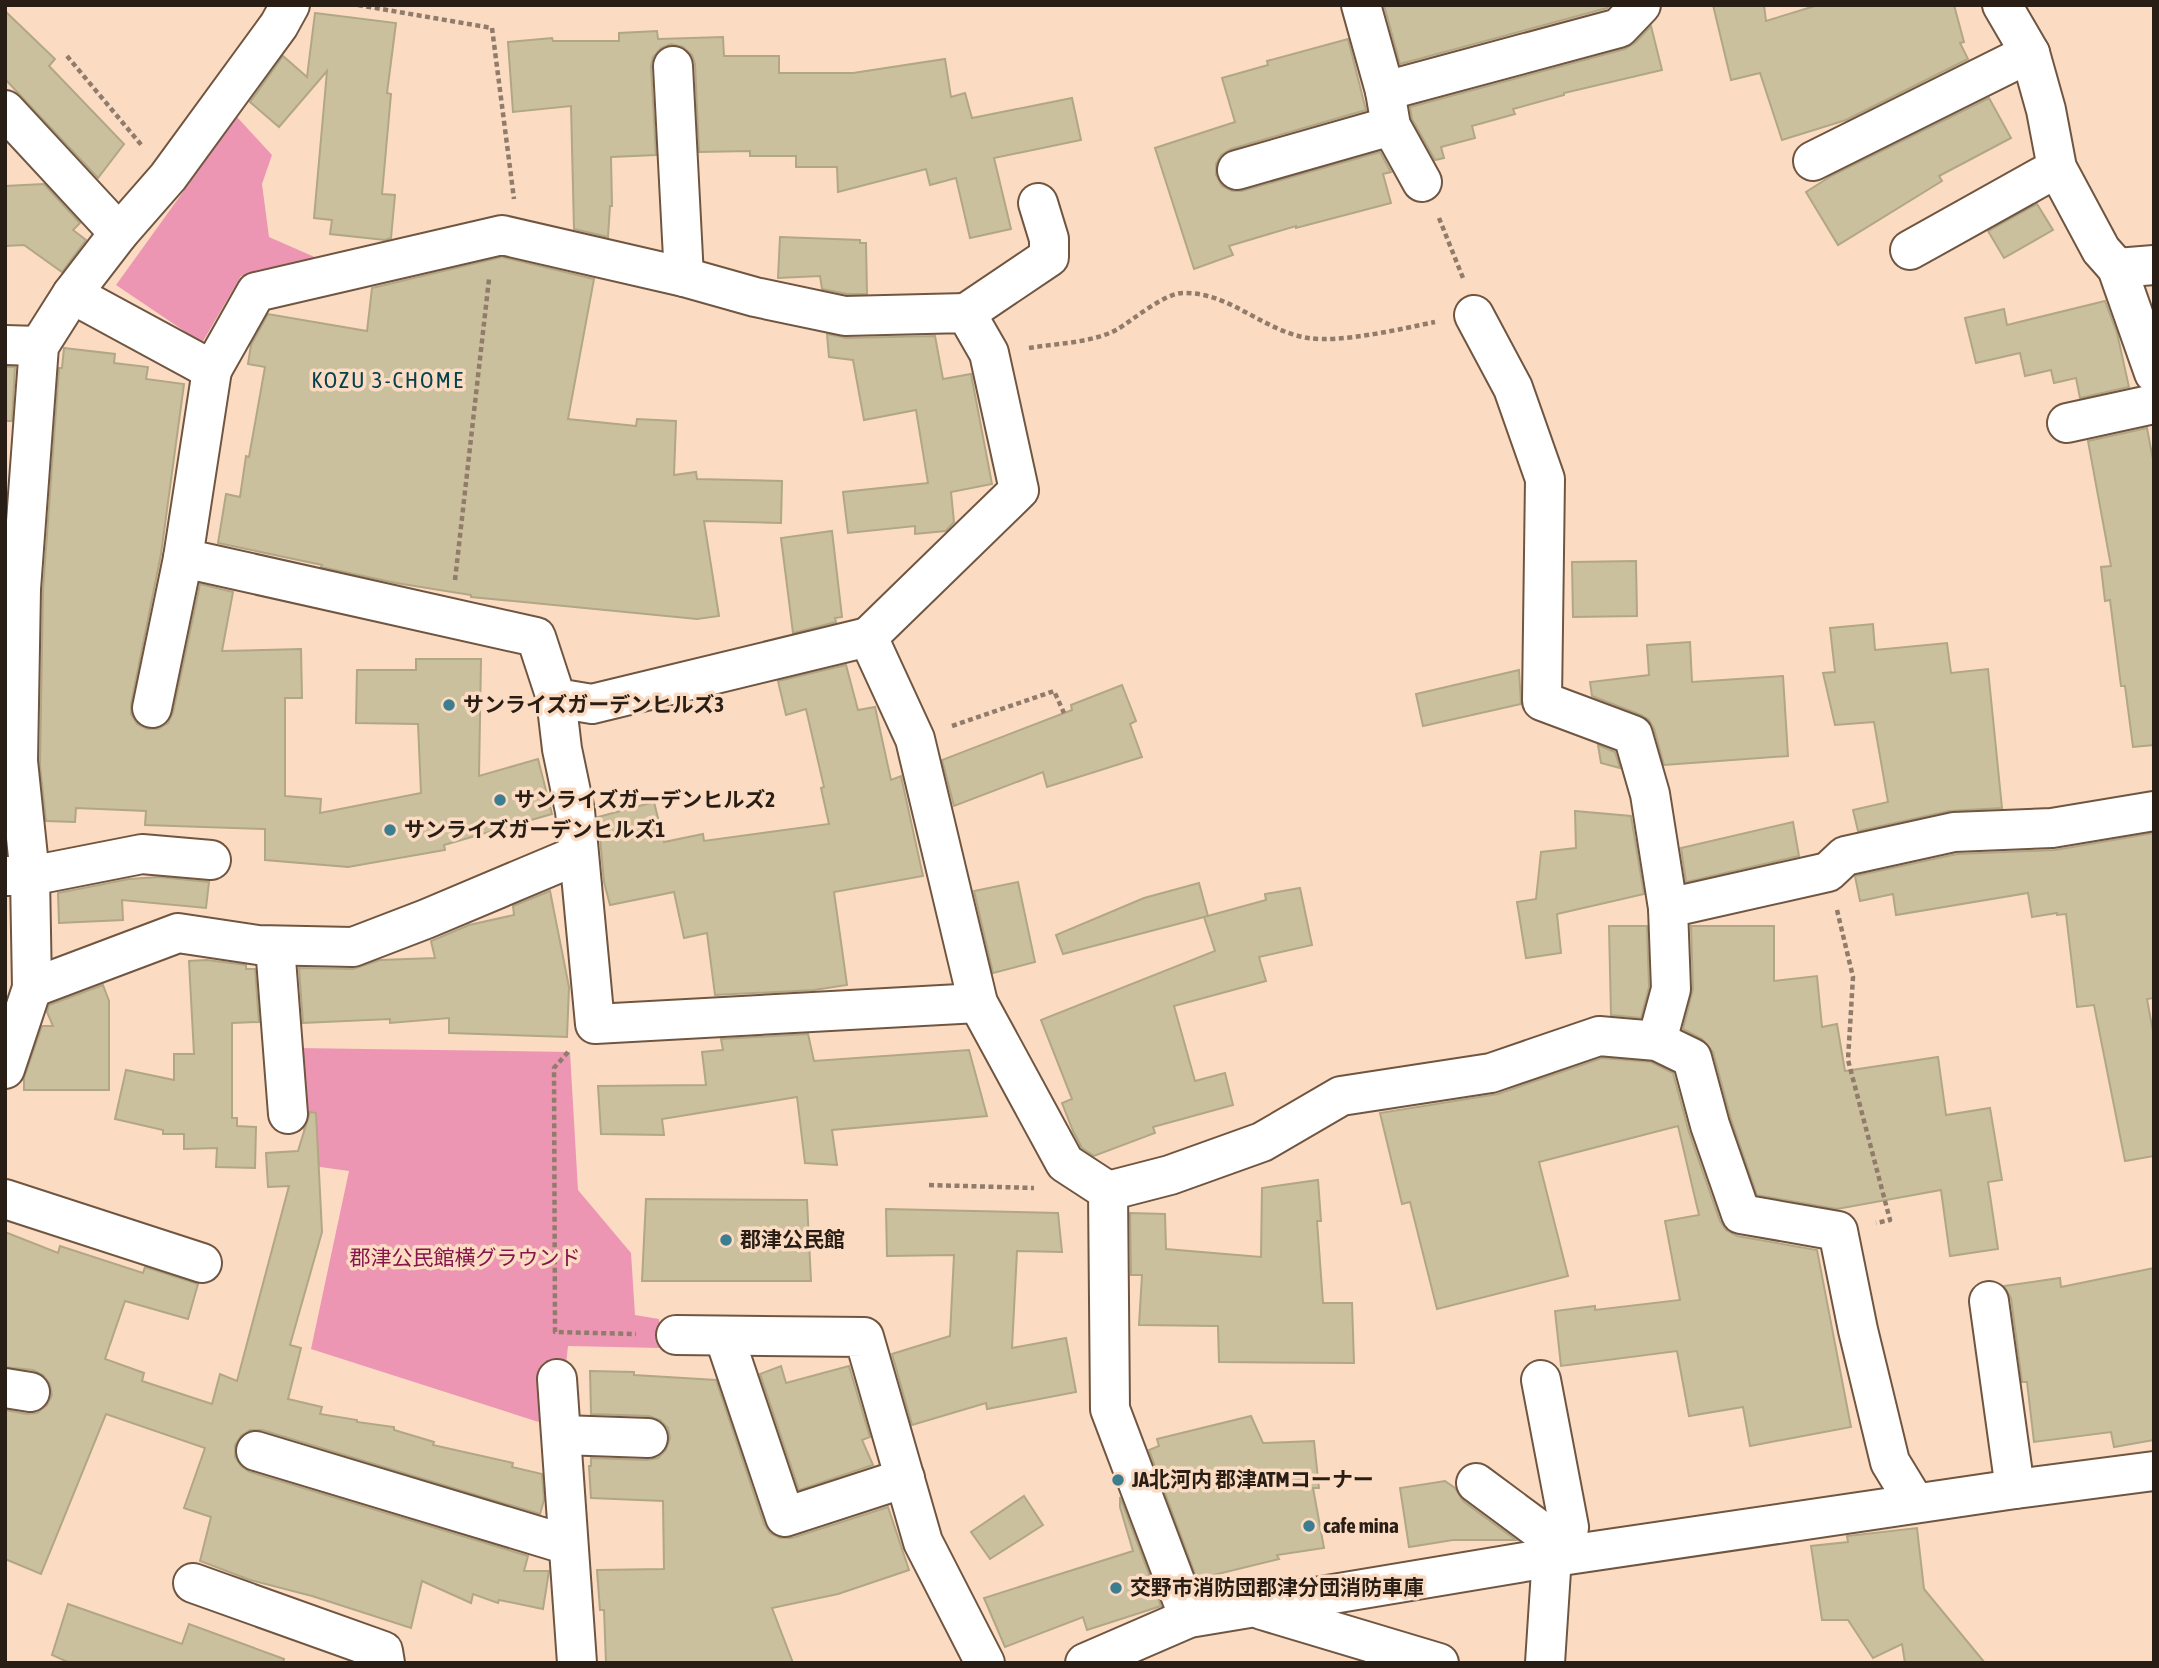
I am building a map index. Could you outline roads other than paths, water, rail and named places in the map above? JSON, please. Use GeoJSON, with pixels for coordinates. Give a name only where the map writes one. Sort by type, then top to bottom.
{"type":"FeatureCollection","features":[{"type":"Feature","properties":{"kind":"street"},"geometry":{"type":"LineString","coordinates":[[5,1069],[32,988],[17,876],[12,760],[21,589],[22,345],[72,293],[168,177],[279,25],[290,5]]}},
{"type":"Feature","properties":{"kind":"street"},"geometry":{"type":"LineString","coordinates":[[1361,5],[1388,108],[1422,182]]}},
{"type":"Feature","properties":{"kind":"street"},"geometry":{"type":"LineString","coordinates":[[1237,170],[1388,108],[1619,28],[1641,5]]}},
{"type":"Feature","properties":{"kind":"street"},"geometry":{"type":"LineString","coordinates":[[2002,5],[2030,53],[2046,110],[2057,168],[2101,250],[2135,266],[2154,373]]}},
{"type":"Feature","properties":{"kind":"street"},"geometry":{"type":"LineString","coordinates":[[1813,161],[2030,53]]}},
{"type":"Feature","properties":{"kind":"street"},"geometry":{"type":"LineString","coordinates":[[673,66],[684,277]]}},
{"type":"Feature","properties":{"kind":"street"},"geometry":{"type":"LineString","coordinates":[[5,110],[119,233]]}},
{"type":"Feature","properties":{"kind":"street"},"geometry":{"type":"LineString","coordinates":[[1910,250],[2057,168]]}},
{"type":"Feature","properties":{"kind":"street"},"geometry":{"type":"LineString","coordinates":[[152,708],[183,558],[212,370],[256,292],[506,237],[845,316],[966,313],[1049,257],[1049,239],[1038,203]]}},
{"type":"Feature","properties":{"kind":"street"},"geometry":{"type":"LineString","coordinates":[[72,293],[212,370]]}},
{"type":"Feature","properties":{"kind":"street"},"geometry":{"type":"LineString","coordinates":[[556,698],[592,704],[868,637],[1020,490],[989,353],[966,313]]}},
{"type":"Feature","properties":{"kind":"street"},"geometry":{"type":"LineString","coordinates":[[1474,315],[1513,388],[1545,479],[1542,701],[1633,735],[1650,794],[1668,908],[1671,989],[1657,1041]]}},
{"type":"Feature","properties":{"kind":"street"},"geometry":{"type":"LineString","coordinates":[[2067,422],[2154,404]]}},
{"type":"Feature","properties":{"kind":"street"},"geometry":{"type":"LineString","coordinates":[[183,558],[536,637],[556,698],[562,749],[575,811],[595,1024],[978,1003]]}},
{"type":"Feature","properties":{"kind":"street"},"geometry":{"type":"LineString","coordinates":[[868,637],[915,738],[978,1003],[1065,1163],[1108,1191],[1170,1175],[1262,1142],[1341,1096],[1491,1073],[1599,1036],[1657,1041],[1692,1058],[1710,1125],[1741,1214],[1838,1231],[1858,1330],[1890,1462],[1915,1503]]}},
{"type":"Feature","properties":{"kind":"street"},"geometry":{"type":"LineString","coordinates":[[1668,908],[1828,872],[1845,856],[1954,832],[2052,828],[2154,811]]}},
{"type":"Feature","properties":{"kind":"street"},"geometry":{"type":"LineString","coordinates":[[17,876],[142,854],[211,860]]}},
{"type":"Feature","properties":{"kind":"street"},"geometry":{"type":"LineString","coordinates":[[32,988],[178,933],[258,945],[352,947],[578,855]]}},
{"type":"Feature","properties":{"kind":"street"},"geometry":{"type":"LineString","coordinates":[[275,946],[288,1114]]}},
{"type":"Feature","properties":{"kind":"street"},"geometry":{"type":"LineString","coordinates":[[1108,1191],[1110,1409],[1189,1618]]}},
{"type":"Feature","properties":{"kind":"street"},"geometry":{"type":"LineString","coordinates":[[5,1199],[202,1263]]}},
{"type":"Feature","properties":{"kind":"street"},"geometry":{"type":"LineString","coordinates":[[1989,1301],[2015,1489]]}},
{"type":"Feature","properties":{"kind":"street"},"geometry":{"type":"LineString","coordinates":[[676,1335],[864,1337],[923,1542],[985,1663]]}},
{"type":"Feature","properties":{"kind":"street"},"geometry":{"type":"LineString","coordinates":[[724,1335],[785,1517],[905,1478]]}},
{"type":"Feature","properties":{"kind":"street"},"geometry":{"type":"LineString","coordinates":[[557,1379],[577,1663]]}},
{"type":"Feature","properties":{"kind":"street"},"geometry":{"type":"LineString","coordinates":[[1541,1380],[1569,1527],[1554,1549],[1545,1663]]}},
{"type":"Feature","properties":{"kind":"street"},"geometry":{"type":"LineString","coordinates":[[562,1435],[648,1438]]}},
{"type":"Feature","properties":{"kind":"street"},"geometry":{"type":"LineString","coordinates":[[256,1451],[568,1545]]}},
{"type":"Feature","properties":{"kind":"street"},"geometry":{"type":"LineString","coordinates":[[1085,1663],[1189,1618],[1554,1549],[2154,1471]]}},
{"type":"Feature","properties":{"kind":"street"},"geometry":{"type":"LineString","coordinates":[[1476,1483],[1554,1549]]}},
{"type":"Feature","properties":{"kind":"street"},"geometry":{"type":"LineString","coordinates":[[193,1583],[383,1651],[385,1663]]}},
{"type":"Feature","properties":{"kind":"street"},"geometry":{"type":"LineString","coordinates":[[1253,1607],[1439,1663]]}},
{"type":"Feature","properties":{"kind":"place","name":"サンライズガーデンヒルズ3"},"geometry":{"type":"Point","coordinates":[449,705]}},
{"type":"Feature","properties":{"kind":"place","name":"サンライズガーデンヒルズ2"},"geometry":{"type":"Point","coordinates":[500,800]}},
{"type":"Feature","properties":{"kind":"place","name":"サンライズガーデンヒルズ1"},"geometry":{"type":"Point","coordinates":[390,830]}},
{"type":"Feature","properties":{"kind":"place","name":"郡津公民館"},"geometry":{"type":"Point","coordinates":[726,1240]}},
{"type":"Feature","properties":{"kind":"place","name":"JA北河内 郡津ATMコーナー"},"geometry":{"type":"Point","coordinates":[1118,1480]}},
{"type":"Feature","properties":{"kind":"place","name":"cafe mina"},"geometry":{"type":"Point","coordinates":[1309,1526]}},
{"type":"Feature","properties":{"kind":"place","name":"交野市消防団郡津分団消防車庫"},"geometry":{"type":"Point","coordinates":[1116,1588]}},
{"type":"Feature","properties":{"kind":"district","name":"KOZU 3-CHOME"},"geometry":{"type":"Point","coordinates":[388,380]}},
{"type":"Feature","properties":{"kind":"park label","name":"郡津公民館横グラウンド"},"geometry":{"type":"Point","coordinates":[465,1258]}}]}
